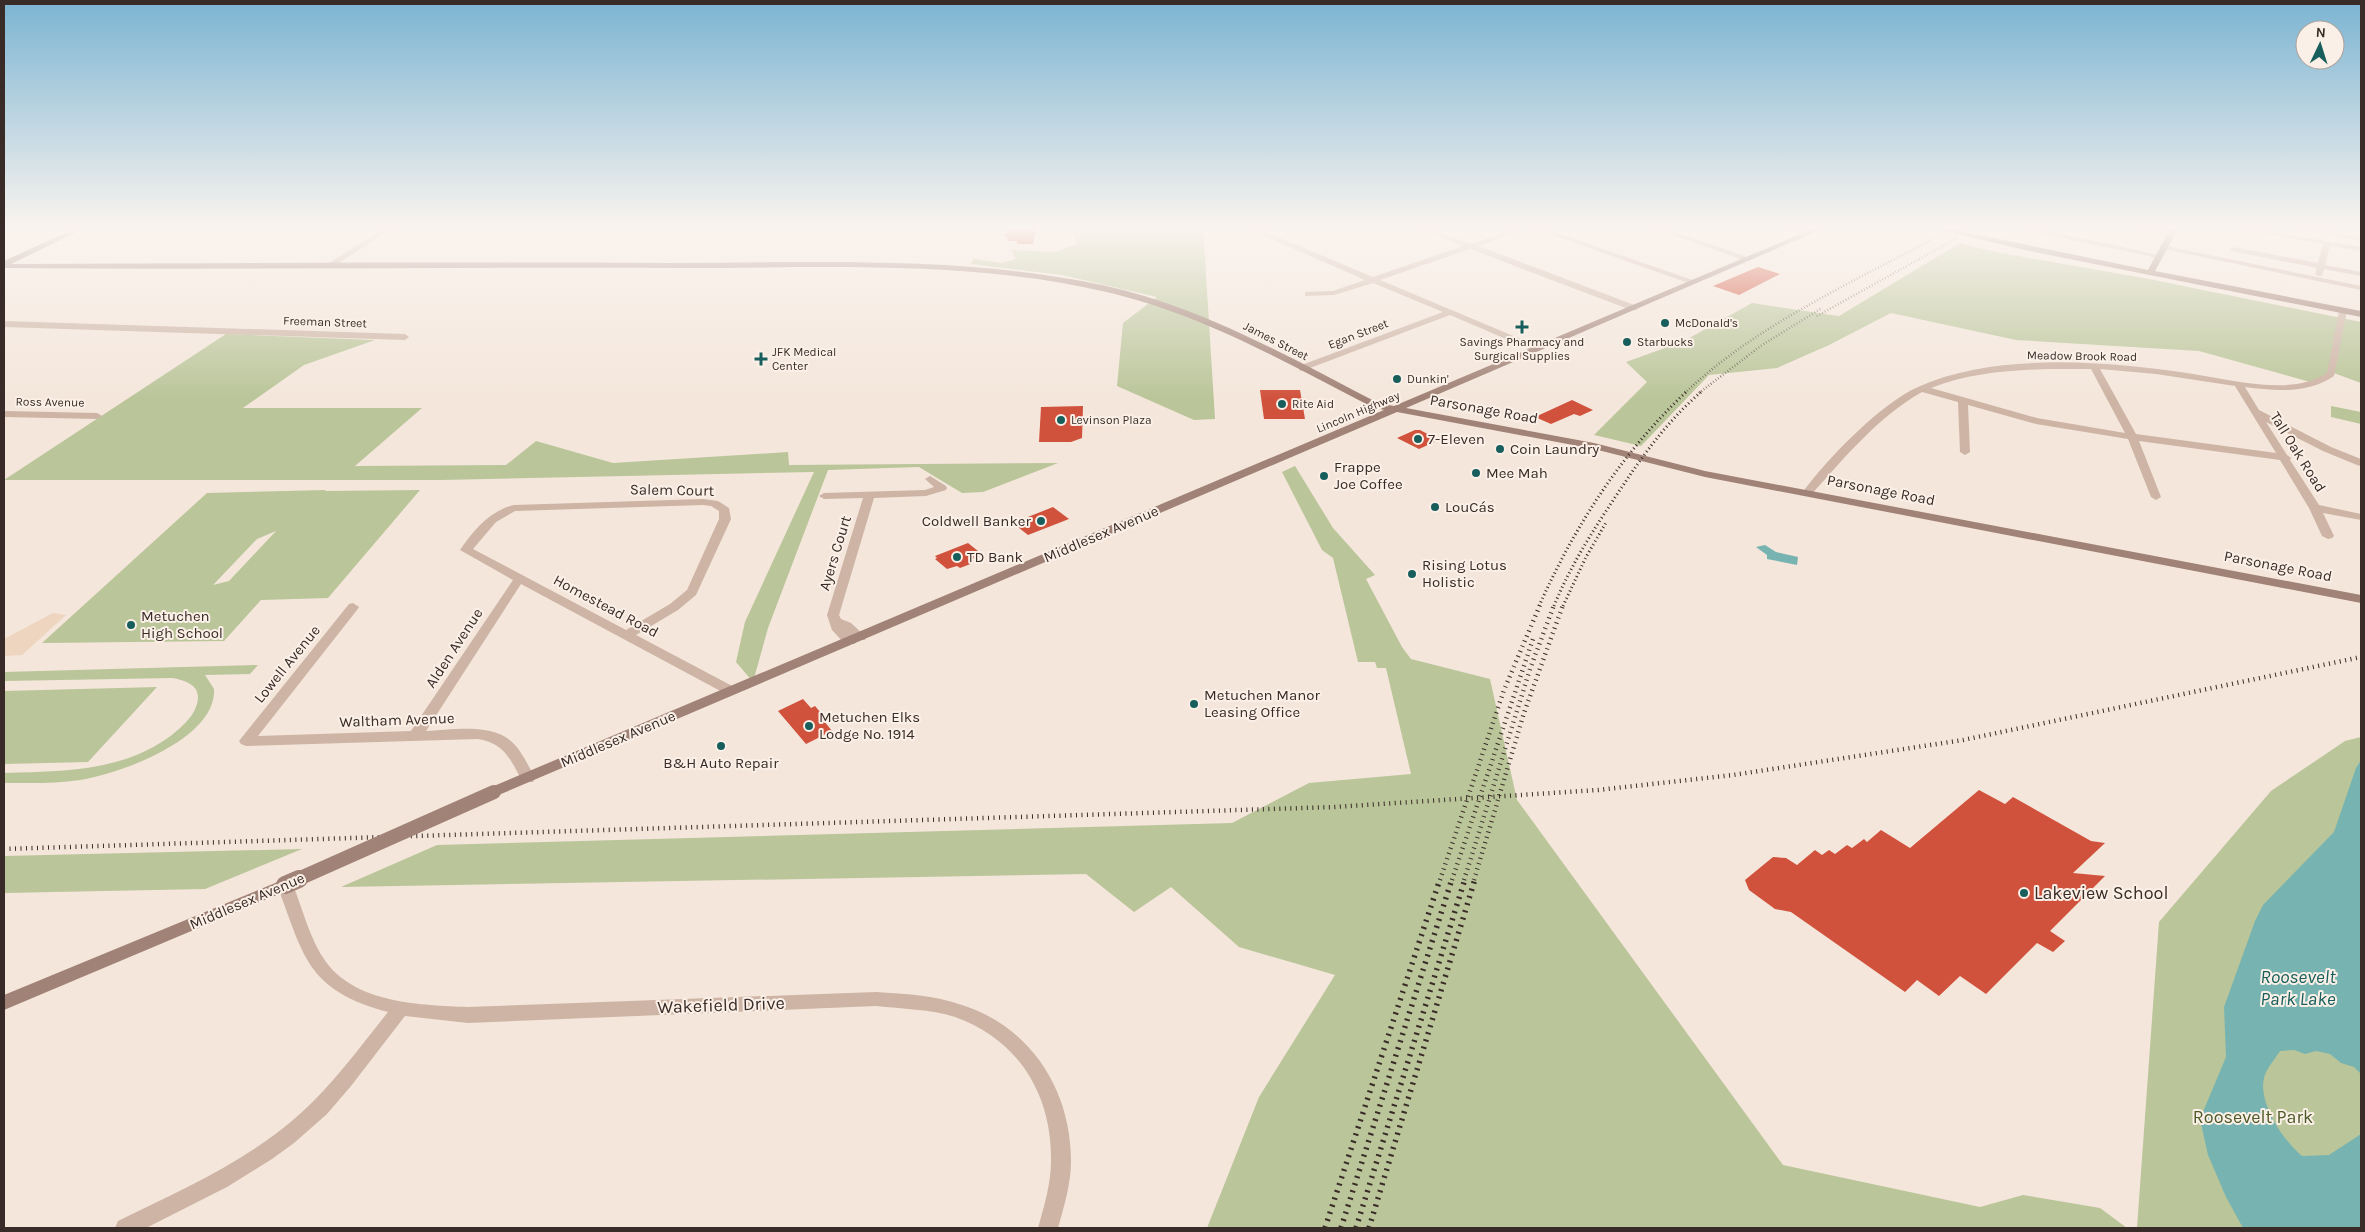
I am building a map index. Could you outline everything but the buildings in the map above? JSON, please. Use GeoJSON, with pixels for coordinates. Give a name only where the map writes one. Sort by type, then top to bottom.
{"type":"FeatureCollection","features":[{"type":"Feature","properties":{"kind":"street","name":"James Street"},"geometry":{"type":"LineString","coordinates":[[1082,284],[1102,288],[1189,314],[1247,340],[1375,405],[1395,410]]}},
{"type":"Feature","properties":{"kind":"street"},"geometry":{"type":"LineString","coordinates":[[1308,294],[1334,293],[1361,284]]}},
{"type":"Feature","properties":{"kind":"street"},"geometry":{"type":"LineString","coordinates":[[1386,284],[1537,349]]}},
{"type":"Feature","properties":{"kind":"street"},"geometry":{"type":"LineString","coordinates":[[1572,284],[1634,308]]}},
{"type":"Feature","properties":{"kind":"street","name":"Lincoln Highway"},"geometry":{"type":"LineString","coordinates":[[1234,478],[1688,284]]}},
{"type":"Feature","properties":{"kind":"street"},"geometry":{"type":"LineString","coordinates":[[2213,284],[2361,314]]}},
{"type":"Feature","properties":{"kind":"street"},"geometry":{"type":"LineString","coordinates":[[2344,284],[2361,288]]}},
{"type":"Feature","properties":{"kind":"street","name":"Meadow Brook Road"},"geometry":{"type":"LineString","coordinates":[[1807,493],[1892,406],[1922,389],[1976,373],[2010,368],[2094,366],[2148,370],[2238,383],[2290,387],[2315,384],[2325,380],[2331,374],[2343,311]]}},
{"type":"Feature","properties":{"kind":"street","name":"Egan Street"},"geometry":{"type":"LineString","coordinates":[[1302,368],[1451,312]]}},
{"type":"Feature","properties":{"kind":"street","name":"Freeman Street"},"geometry":{"type":"LineString","coordinates":[[4,324],[405,337]]}},
{"type":"Feature","properties":{"kind":"street"},"geometry":{"type":"LineString","coordinates":[[2094,366],[2132,437],[2156,497]]}},
{"type":"Feature","properties":{"kind":"street","name":"Tall Oak Road"},"geometry":{"type":"LineString","coordinates":[[2238,383],[2286,458],[2315,508],[2328,536]]}},
{"type":"Feature","properties":{"kind":"street"},"geometry":{"type":"LineString","coordinates":[[1922,389],[2036,421],[2132,437],[2286,458]]}},
{"type":"Feature","properties":{"kind":"street"},"geometry":{"type":"LineString","coordinates":[[1963,402],[1965,452]]}},
{"type":"Feature","properties":{"kind":"street","name":"Parsonage Road"},"geometry":{"type":"LineString","coordinates":[[1395,410],[1594,446],[1705,474],[2361,598]]}},
{"type":"Feature","properties":{"kind":"street","name":"Tall Oak Road"},"geometry":{"type":"LineString","coordinates":[[2255,412],[2327,449],[2361,463]]}},
{"type":"Feature","properties":{"kind":"street","name":"Ross Avenue"},"geometry":{"type":"LineString","coordinates":[[5,415],[97,416]]}},
{"type":"Feature","properties":{"kind":"street","name":"Middlesex Avenue"},"geometry":{"type":"LineString","coordinates":[[4,1003],[285,885],[494,792],[1234,478]]}},
{"type":"Feature","properties":{"kind":"street","name":"Ayers Court"},"geometry":{"type":"LineString","coordinates":[[824,496],[926,493],[942,488],[930,479]]}},
{"type":"Feature","properties":{"kind":"street","name":"Ayers Court"},"geometry":{"type":"LineString","coordinates":[[855,639],[838,630],[834,615],[870,494]]}},
{"type":"Feature","properties":{"kind":"street","name":"Salem Court"},"geometry":{"type":"LineString","coordinates":[[466,550],[488,521],[496,515],[514,508],[703,502],[722,506],[725,510],[725,518],[692,592],[674,607],[627,635]]}},
{"type":"Feature","properties":{"kind":"street","name":"Tall Oak Road"},"geometry":{"type":"LineString","coordinates":[[2315,508],[2361,517]]}},
{"type":"Feature","properties":{"kind":"street","name":"Homestead Road"},"geometry":{"type":"LineString","coordinates":[[466,550],[731,691]]}},
{"type":"Feature","properties":{"kind":"street","name":"Alden Avenue"},"geometry":{"type":"LineString","coordinates":[[416,735],[518,579]]}},
{"type":"Feature","properties":{"kind":"street","name":"Lowell Avenue"},"geometry":{"type":"LineString","coordinates":[[246,740],[353,607]]}},
{"type":"Feature","properties":{"kind":"street","name":"Waltham Avenue"},"geometry":{"type":"LineString","coordinates":[[246,740],[478,734],[502,739],[509,746],[528,778]]}},
{"type":"Feature","properties":{"kind":"street","name":"Wakefield Drive"},"geometry":{"type":"LineString","coordinates":[[285,885],[313,956],[326,975],[350,992],[400,1010],[468,1015],[876,999],[926,1004],[961,1011],[984,1022],[1008,1038],[1030,1060],[1050,1090],[1059,1128],[1061,1166],[1057,1201],[1048,1228]]}},
{"type":"Feature","properties":{"kind":"street"},"geometry":{"type":"LineString","coordinates":[[124,1228],[243,1167],[276,1146],[308,1120],[338,1087],[400,1010]]}},
{"type":"Feature","properties":{"kind":"green space"},"geometry":{"type":"Polygon","coordinates":[[[1103,284],[1207,284],[1215,419],[1194,420],[1117,386],[1123,323],[1157,297],[1103,284]]]}},
{"type":"Feature","properties":{"kind":"green space"},"geometry":{"type":"Polygon","coordinates":[[[1891,284],[2176,284],[2361,322],[2361,383],[2331,372],[2314,383],[2199,351],[2016,340],[1891,313],[1829,345],[1777,368],[1709,375],[1641,446],[1594,435],[1647,382],[1626,362],[1684,341],[1752,303],[1839,316],[1891,284]]]}},
{"type":"Feature","properties":{"kind":"green space"},"geometry":{"type":"Polygon","coordinates":[[[226,334],[375,340],[304,365],[243,408],[422,408],[355,466],[506,465],[536,441],[613,463],[788,452],[789,465],[1058,463],[983,492],[962,493],[919,467],[828,470],[768,628],[753,682],[736,662],[745,622],[814,472],[441,480],[4,480],[226,334]]]}},
{"type":"Feature","properties":{"kind":"green space"},"geometry":{"type":"Polygon","coordinates":[[[2331,406],[2361,412],[2361,424],[2331,417],[2331,406]]]}},
{"type":"Feature","properties":{"kind":"green space"},"geometry":{"type":"Polygon","coordinates":[[[1295,466],[1333,528],[1375,575],[1366,579],[1402,647],[1411,659],[1490,679],[1517,800],[1783,1165],[1980,1207],[2023,1195],[2100,1208],[2127,1228],[1207,1228],[1259,1097],[1335,975],[1239,947],[1171,887],[1134,912],[1086,874],[341,887],[437,845],[1232,823],[1309,783],[1411,774],[1386,668],[1377,668],[1375,662],[1358,662],[1333,558],[1322,550],[1282,472],[1295,466]]]}},
{"type":"Feature","properties":{"kind":"green space"},"geometry":{"type":"Polygon","coordinates":[[[420,490],[328,598],[261,600],[224,641],[42,643],[207,493],[420,490]],[[276,531],[257,539],[213,585],[229,581],[276,531]]]}},
{"type":"Feature","properties":{"kind":"green space"},"geometry":{"type":"Polygon","coordinates":[[[258,665],[250,674],[205,675],[214,689],[211,707],[200,723],[183,738],[163,751],[140,762],[80,780],[52,783],[4,783],[4,773],[73,770],[118,761],[140,754],[160,743],[179,729],[194,711],[198,697],[193,686],[185,681],[173,678],[4,681],[4,672],[258,665]]]}},
{"type":"Feature","properties":{"kind":"green space"},"geometry":{"type":"Polygon","coordinates":[[[157,687],[88,762],[4,764],[4,691],[157,687]]]}},
{"type":"Feature","properties":{"kind":"green space","name":"Roosevelt Park"},"geometry":{"type":"Polygon","coordinates":[[[2361,737],[2361,1228],[2137,1228],[2159,922],[2271,791],[2345,741],[2361,737]]]}},
{"type":"Feature","properties":{"kind":"green space"},"geometry":{"type":"Polygon","coordinates":[[[302,849],[205,889],[4,893],[4,856],[302,849]]]}},
{"type":"Feature","properties":{"kind":"shaded area"},"geometry":{"type":"Polygon","coordinates":[[[53,613],[66,615],[22,655],[4,656],[4,639],[53,613]]]}},
{"type":"Feature","properties":{"kind":"water"},"geometry":{"type":"Polygon","coordinates":[[[1765,545],[1776,552],[1798,557],[1797,565],[1767,559],[1767,555],[1756,547],[1765,545]]]}},
{"type":"Feature","properties":{"kind":"water","name":"Roosevelt Park Lake"},"geometry":{"type":"Polygon","coordinates":[[[2361,760],[2361,1074],[2354,1067],[2341,1063],[2330,1054],[2316,1051],[2305,1054],[2294,1050],[2280,1051],[2265,1075],[2263,1088],[2269,1110],[2280,1132],[2302,1156],[2329,1155],[2361,1134],[2361,1228],[2243,1228],[2226,1197],[2208,1155],[2200,1119],[2226,1057],[2224,1007],[2255,921],[2263,905],[2334,832],[2356,768],[2361,760]]]}},
{"type":"Feature","properties":{"kind":"railway"},"geometry":{"type":"LineString","coordinates":[[1685,393],[1714,367],[1746,344],[1814,302],[1847,284]]}},
{"type":"Feature","properties":{"kind":"railway"},"geometry":{"type":"LineString","coordinates":[[1817,316],[1874,284]]}},
{"type":"Feature","properties":{"kind":"railway"},"geometry":{"type":"LineString","coordinates":[[1699,393],[1762,345],[1822,308]]}},
{"type":"Feature","properties":{"kind":"railway"},"geometry":{"type":"LineString","coordinates":[[1554,606],[1580,552],[1632,472],[1675,417],[1701,392]]}},
{"type":"Feature","properties":{"kind":"railway"},"geometry":{"type":"LineString","coordinates":[[1539,606],[1568,547],[1602,492],[1641,440],[1685,393]]}},
{"type":"Feature","properties":{"kind":"railway"},"geometry":{"type":"LineString","coordinates":[[1563,606],[1586,557],[1607,521]]}},
{"type":"Feature","properties":{"kind":"railway"},"geometry":{"type":"LineString","coordinates":[[1467,798],[1504,690],[1540,605]]}},
{"type":"Feature","properties":{"kind":"railway"},"geometry":{"type":"LineString","coordinates":[[1490,797],[1530,669],[1554,605]]}},
{"type":"Feature","properties":{"kind":"railway"},"geometry":{"type":"LineString","coordinates":[[1499,796],[1524,713],[1563,605]]}},
{"type":"Feature","properties":{"kind":"railway"},"geometry":{"type":"LineString","coordinates":[[1480,798],[1534,636]]}},
{"type":"Feature","properties":{"kind":"railway"},"geometry":{"type":"LineString","coordinates":[[1499,796],[1598,790],[1733,775],[1963,740],[2361,657]]}},
{"type":"Feature","properties":{"kind":"railway"},"geometry":{"type":"LineString","coordinates":[[1474,880],[1499,796]]}},
{"type":"Feature","properties":{"kind":"railway"},"geometry":{"type":"LineString","coordinates":[[1490,797],[1499,796]]}},
{"type":"Feature","properties":{"kind":"railway"},"geometry":{"type":"LineString","coordinates":[[1464,880],[1490,797]]}},
{"type":"Feature","properties":{"kind":"railway"},"geometry":{"type":"LineString","coordinates":[[1480,798],[1490,797]]}},
{"type":"Feature","properties":{"kind":"railway"},"geometry":{"type":"LineString","coordinates":[[4,849],[1334,807],[1467,798]]}},
{"type":"Feature","properties":{"kind":"railway"},"geometry":{"type":"LineString","coordinates":[[1440,880],[1467,798]]}},
{"type":"Feature","properties":{"kind":"railway"},"geometry":{"type":"LineString","coordinates":[[1467,798],[1480,798]]}},
{"type":"Feature","properties":{"kind":"railway"},"geometry":{"type":"LineString","coordinates":[[1452,880],[1480,798]]}},
{"type":"Feature","properties":{"kind":"railway"},"geometry":{"type":"LineString","coordinates":[[1325,1228],[1440,879]]}},
{"type":"Feature","properties":{"kind":"railway"},"geometry":{"type":"LineString","coordinates":[[1341,1228],[1452,879]]}},
{"type":"Feature","properties":{"kind":"railway"},"geometry":{"type":"LineString","coordinates":[[1356,1228],[1465,879]]}},
{"type":"Feature","properties":{"kind":"railway"},"geometry":{"type":"LineString","coordinates":[[1369,1228],[1475,879]]}},
{"type":"Feature","properties":{"kind":"place","name":"McDonald's"},"geometry":{"type":"Point","coordinates":[1665,323]}},
{"type":"Feature","properties":{"kind":"place","name":"Savings Pharmacy and Surgical Supplies"},"geometry":{"type":"Point","coordinates":[1522,327]}},
{"type":"Feature","properties":{"kind":"place","name":"Starbucks"},"geometry":{"type":"Point","coordinates":[1627,342]}},
{"type":"Feature","properties":{"kind":"place","name":"JFK Medical Center"},"geometry":{"type":"Point","coordinates":[761,359]}},
{"type":"Feature","properties":{"kind":"place","name":"Dunkin'"},"geometry":{"type":"Point","coordinates":[1397,379]}},
{"type":"Feature","properties":{"kind":"place","name":"Rite Aid"},"geometry":{"type":"Point","coordinates":[1282,404]}},
{"type":"Feature","properties":{"kind":"place","name":"Levinson Plaza"},"geometry":{"type":"Point","coordinates":[1061,420]}},
{"type":"Feature","properties":{"kind":"place","name":"7-Eleven"},"geometry":{"type":"Point","coordinates":[1418,439]}},
{"type":"Feature","properties":{"kind":"place","name":"Coin Laundry"},"geometry":{"type":"Point","coordinates":[1500,449]}},
{"type":"Feature","properties":{"kind":"place","name":"Mee Mah"},"geometry":{"type":"Point","coordinates":[1476,473]}},
{"type":"Feature","properties":{"kind":"place","name":"Frappe Joe Coffee"},"geometry":{"type":"Point","coordinates":[1324,476]}},
{"type":"Feature","properties":{"kind":"place","name":"LouCás"},"geometry":{"type":"Point","coordinates":[1435,507]}},
{"type":"Feature","properties":{"kind":"place","name":"Coldwell Banker"},"geometry":{"type":"Point","coordinates":[1041,521]}},
{"type":"Feature","properties":{"kind":"place","name":"TD Bank"},"geometry":{"type":"Point","coordinates":[957,557]}},
{"type":"Feature","properties":{"kind":"place","name":"Rising Lotus Holistic"},"geometry":{"type":"Point","coordinates":[1412,574]}},
{"type":"Feature","properties":{"kind":"place","name":"Metuchen High School"},"geometry":{"type":"Point","coordinates":[131,625]}},
{"type":"Feature","properties":{"kind":"place","name":"Metuchen Manor Leasing Office"},"geometry":{"type":"Point","coordinates":[1194,704]}},
{"type":"Feature","properties":{"kind":"place","name":"Metuchen Elks Lodge No. 1914"},"geometry":{"type":"Point","coordinates":[809,726]}},
{"type":"Feature","properties":{"kind":"place","name":"B&H Auto Repair"},"geometry":{"type":"Point","coordinates":[721,746]}},
{"type":"Feature","properties":{"kind":"place","name":"Lakeview School"},"geometry":{"type":"Point","coordinates":[2024,893]}}]}
